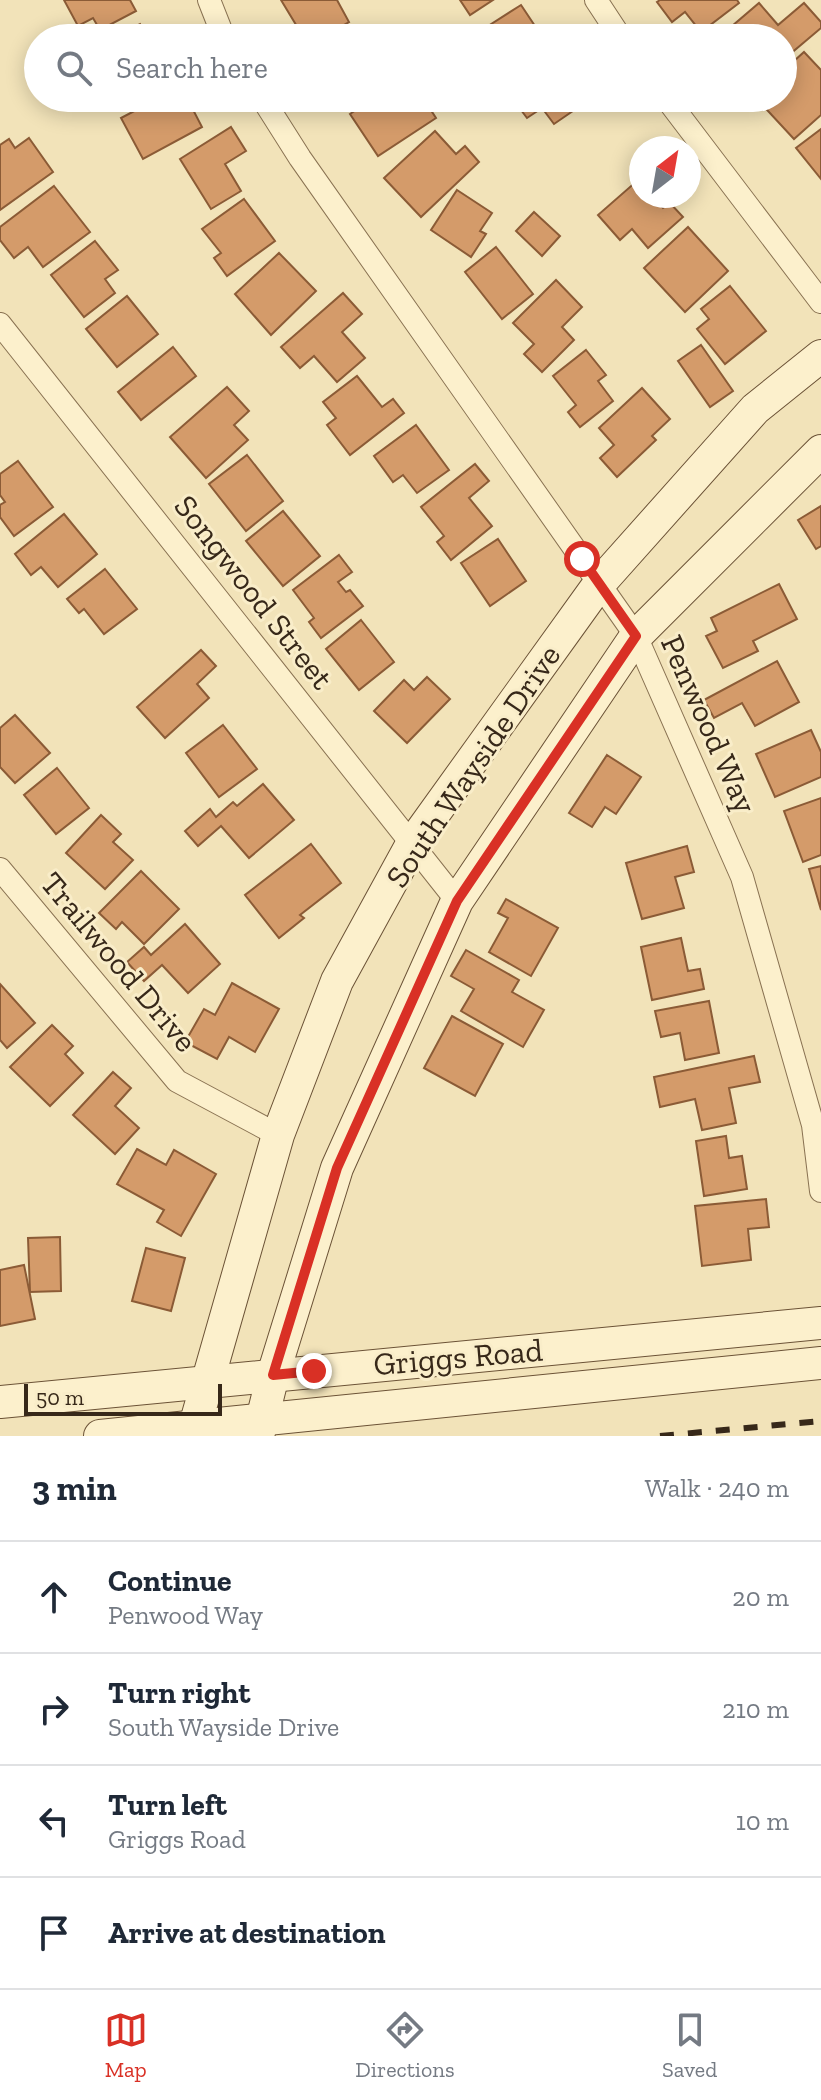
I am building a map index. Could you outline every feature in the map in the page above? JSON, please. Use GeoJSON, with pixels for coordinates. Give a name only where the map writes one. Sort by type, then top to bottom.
{"type":"FeatureCollection","features":[{"type":"Feature","properties":{"kind":"main road","name":"South Wayside Drive"},"geometry":{"type":"LineString","coordinates":[[193,1431],[278,1135],[337,981],[412,844],[599,584],[755,409],[821,356]]}},
{"type":"Feature","properties":{"kind":"main road","name":"South Wayside Drive"},"geometry":{"type":"LineString","coordinates":[[261,1427],[273,1375],[337,1168],[457,901],[636,636],[821,451]]}},
{"type":"Feature","properties":{"kind":"main road","name":"Griggs Road"},"geometry":{"type":"LineString","coordinates":[[0,1402],[821,1323]]}},
{"type":"Feature","properties":{"kind":"main road","name":"Griggs Road"},"geometry":{"type":"LineString","coordinates":[[100,1436],[261,1427],[821,1363]]}},
{"type":"Feature","properties":{"kind":"street"},"geometry":{"type":"LineString","coordinates":[[209,0],[218,24]]}},
{"type":"Feature","properties":{"kind":"street"},"geometry":{"type":"LineString","coordinates":[[596,0],[612,24]]}},
{"type":"Feature","properties":{"kind":"street","name":"Penwood Way"},"geometry":{"type":"LineString","coordinates":[[271,112],[309,171],[636,636],[742,877],[813,1125],[821,1191]]}},
{"type":"Feature","properties":{"kind":"street"},"geometry":{"type":"LineString","coordinates":[[677,112],[821,302]]}},
{"type":"Feature","properties":{"kind":"street","name":"Songwood Street"},"geometry":{"type":"LineString","coordinates":[[0,324],[457,901]]}},
{"type":"Feature","properties":{"kind":"street","name":"Trailwood Drive"},"geometry":{"type":"LineString","coordinates":[[0,869],[177,1081],[278,1135]]}},
{"type":"Feature","properties":{"kind":"building"},"geometry":{"type":"Polygon","coordinates":[[[64,0],[130,0],[136,11],[111,24],[96,24],[93,18],[77,24],[64,0]]]}},
{"type":"Feature","properties":{"kind":"building"},"geometry":{"type":"Polygon","coordinates":[[[281,0],[337,0],[349,22],[346,24],[296,24],[281,0]]]}},
{"type":"Feature","properties":{"kind":"building"},"geometry":{"type":"Polygon","coordinates":[[[460,0],[493,0],[470,15],[460,0]]]}},
{"type":"Feature","properties":{"kind":"building"},"geometry":{"type":"Polygon","coordinates":[[[737,0],[739,3],[711,24],[695,24],[685,12],[672,22],[657,2],[737,0]]]}},
{"type":"Feature","properties":{"kind":"building"},"geometry":{"type":"Polygon","coordinates":[[[759,3],[777,24],[734,24],[759,3]]]}},
{"type":"Feature","properties":{"kind":"building"},"geometry":{"type":"Polygon","coordinates":[[[804,3],[821,22],[821,28],[797,48],[797,24],[779,24],[804,3]]]}},
{"type":"Feature","properties":{"kind":"building"},"geometry":{"type":"Polygon","coordinates":[[[521,5],[534,24],[491,24],[521,5]]]}},
{"type":"Feature","properties":{"kind":"building"},"geometry":{"type":"Polygon","coordinates":[[[804,52],[821,70],[821,115],[794,139],[769,112],[797,112],[797,58],[804,52]]]}},
{"type":"Feature","properties":{"kind":"building"},"geometry":{"type":"Polygon","coordinates":[[[132,112],[194,112],[202,127],[143,159],[121,118],[132,112]]]}},
{"type":"Feature","properties":{"kind":"building"},"geometry":{"type":"Polygon","coordinates":[[[432,112],[436,118],[378,156],[350,114],[432,112]]]}},
{"type":"Feature","properties":{"kind":"building"},"geometry":{"type":"Polygon","coordinates":[[[522,112],[536,112],[527,118],[522,112]]]}},
{"type":"Feature","properties":{"kind":"building"},"geometry":{"type":"Polygon","coordinates":[[[545,112],[571,112],[554,124],[545,112]]]}},
{"type":"Feature","properties":{"kind":"building"},"geometry":{"type":"Polygon","coordinates":[[[231,127],[246,151],[225,164],[241,191],[211,209],[180,159],[231,127]]]}},
{"type":"Feature","properties":{"kind":"building"},"geometry":{"type":"Polygon","coordinates":[[[821,129],[821,179],[796,148],[821,129]]]}},
{"type":"Feature","properties":{"kind":"building"},"geometry":{"type":"Polygon","coordinates":[[[435,131],[456,154],[465,146],[479,162],[421,217],[384,178],[435,131]]]}},
{"type":"Feature","properties":{"kind":"building"},"geometry":{"type":"Polygon","coordinates":[[[29,138],[53,172],[0,210],[0,145],[9,139],[15,148],[29,138]]]}},
{"type":"Feature","properties":{"kind":"building"},"geometry":{"type":"Polygon","coordinates":[[[54,186],[90,232],[43,267],[28,247],[14,258],[0,240],[0,227],[54,186]]]}},
{"type":"Feature","properties":{"kind":"building"},"geometry":{"type":"Polygon","coordinates":[[[629,188],[629,208],[675,208],[683,217],[648,248],[632,229],[620,240],[598,215],[629,188]]]}},
{"type":"Feature","properties":{"kind":"building"},"geometry":{"type":"Polygon","coordinates":[[[457,190],[492,213],[480,231],[486,234],[471,257],[431,230],[457,190]]]}},
{"type":"Feature","properties":{"kind":"building"},"geometry":{"type":"Polygon","coordinates":[[[244,199],[275,241],[227,276],[214,258],[221,253],[202,229],[244,199]]]}},
{"type":"Feature","properties":{"kind":"building"},"geometry":{"type":"Polygon","coordinates":[[[534,212],[560,236],[542,256],[516,231],[534,212]]]}},
{"type":"Feature","properties":{"kind":"building"},"geometry":{"type":"Polygon","coordinates":[[[688,227],[728,271],[685,312],[644,268],[688,227]]]}},
{"type":"Feature","properties":{"kind":"building"},"geometry":{"type":"Polygon","coordinates":[[[95,241],[118,270],[105,279],[115,293],[84,317],[51,275],[95,241]]]}},
{"type":"Feature","properties":{"kind":"building"},"geometry":{"type":"Polygon","coordinates":[[[496,247],[533,294],[502,319],[465,272],[496,247]]]}},
{"type":"Feature","properties":{"kind":"building"},"geometry":{"type":"Polygon","coordinates":[[[279,253],[316,291],[271,335],[235,294],[279,253]]]}},
{"type":"Feature","properties":{"kind":"building"},"geometry":{"type":"Polygon","coordinates":[[[556,280],[582,307],[562,327],[574,340],[542,372],[524,354],[534,344],[513,323],[556,280]]]}},
{"type":"Feature","properties":{"kind":"building"},"geometry":{"type":"Polygon","coordinates":[[[730,286],[766,331],[725,364],[697,329],[709,319],[701,309],[730,286]]]}},
{"type":"Feature","properties":{"kind":"building"},"geometry":{"type":"Polygon","coordinates":[[[343,293],[362,314],[342,332],[365,358],[337,382],[314,356],[300,368],[281,347],[343,293]]]}},
{"type":"Feature","properties":{"kind":"building"},"geometry":{"type":"Polygon","coordinates":[[[127,296],[158,334],[117,367],[86,329],[127,296]]]}},
{"type":"Feature","properties":{"kind":"building"},"geometry":{"type":"Polygon","coordinates":[[[701,345],[733,391],[710,407],[678,361],[701,345]]]}},
{"type":"Feature","properties":{"kind":"building"},"geometry":{"type":"Polygon","coordinates":[[[173,347],[196,376],[141,420],[118,392],[173,347]]]}},
{"type":"Feature","properties":{"kind":"building"},"geometry":{"type":"Polygon","coordinates":[[[586,350],[606,375],[598,381],[613,401],[580,427],[568,412],[576,405],[553,376],[586,350]]]}},
{"type":"Feature","properties":{"kind":"building"},"geometry":{"type":"Polygon","coordinates":[[[357,376],[382,407],[393,399],[404,413],[350,455],[327,425],[336,418],[323,402],[357,376]]]}},
{"type":"Feature","properties":{"kind":"building"},"geometry":{"type":"Polygon","coordinates":[[[227,387],[249,411],[234,425],[248,440],[206,478],[170,437],[227,387]]]}},
{"type":"Feature","properties":{"kind":"building"},"geometry":{"type":"Polygon","coordinates":[[[642,388],[670,419],[652,436],[656,440],[617,477],[600,458],[614,445],[599,428],[642,388]]]}},
{"type":"Feature","properties":{"kind":"building"},"geometry":{"type":"Polygon","coordinates":[[[416,425],[449,470],[417,493],[403,475],[393,482],[374,456],[416,425]]]}},
{"type":"Feature","properties":{"kind":"building"},"geometry":{"type":"Polygon","coordinates":[[[247,455],[283,501],[246,531],[209,484],[247,455]]]}},
{"type":"Feature","properties":{"kind":"building"},"geometry":{"type":"Polygon","coordinates":[[[18,461],[53,507],[14,536],[0,517],[0,505],[5,502],[0,495],[0,474],[18,461]]]}},
{"type":"Feature","properties":{"kind":"building"},"geometry":{"type":"Polygon","coordinates":[[[475,464],[489,481],[469,498],[492,526],[451,560],[437,542],[444,536],[421,507],[475,464]]]}},
{"type":"Feature","properties":{"kind":"building"},"geometry":{"type":"Polygon","coordinates":[[[821,506],[821,546],[816,549],[798,520],[821,506]]]}},
{"type":"Feature","properties":{"kind":"building"},"geometry":{"type":"Polygon","coordinates":[[[283,511],[320,556],[283,586],[246,541],[283,511]]]}},
{"type":"Feature","properties":{"kind":"building"},"geometry":{"type":"Polygon","coordinates":[[[64,514],[97,554],[58,587],[41,567],[31,575],[15,554],[64,514]]]}},
{"type":"Feature","properties":{"kind":"building"},"geometry":{"type":"Polygon","coordinates":[[[498,539],[526,581],[490,606],[461,563],[498,539]]]}},
{"type":"Feature","properties":{"kind":"building"},"geometry":{"type":"Polygon","coordinates":[[[339,555],[352,572],[338,582],[346,592],[350,590],[363,606],[321,638],[309,622],[314,618],[293,590],[339,555]]]}},
{"type":"Feature","properties":{"kind":"building"},"geometry":{"type":"Polygon","coordinates":[[[105,569],[137,609],[104,634],[84,609],[79,613],[67,599],[105,569]]]}},
{"type":"Feature","properties":{"kind":"building"},"geometry":{"type":"Polygon","coordinates":[[[779,584],[797,619],[753,641],[758,651],[723,668],[706,636],[717,631],[711,618],[779,584]]]}},
{"type":"Feature","properties":{"kind":"building"},"geometry":{"type":"Polygon","coordinates":[[[361,620],[394,662],[359,690],[326,649],[361,620]]]}},
{"type":"Feature","properties":{"kind":"building"},"geometry":{"type":"Polygon","coordinates":[[[201,650],[216,666],[197,684],[209,698],[165,738],[137,707],[201,650]]]}},
{"type":"Feature","properties":{"kind":"building"},"geometry":{"type":"Polygon","coordinates":[[[777,661],[799,702],[755,726],[742,703],[714,718],[704,700],[777,661]]]}},
{"type":"Feature","properties":{"kind":"building"},"geometry":{"type":"Polygon","coordinates":[[[427,677],[450,699],[407,743],[374,711],[404,680],[414,690],[427,677]]]}},
{"type":"Feature","properties":{"kind":"building"},"geometry":{"type":"Polygon","coordinates":[[[15,715],[50,753],[15,783],[0,767],[0,728],[15,715]]]}},
{"type":"Feature","properties":{"kind":"building"},"geometry":{"type":"Polygon","coordinates":[[[223,725],[257,769],[219,797],[186,753],[223,725]]]}},
{"type":"Feature","properties":{"kind":"building"},"geometry":{"type":"Polygon","coordinates":[[[811,730],[821,752],[821,777],[775,797],[756,754],[811,730]]]}},
{"type":"Feature","properties":{"kind":"building"},"geometry":{"type":"Polygon","coordinates":[[[607,755],[641,777],[616,814],[605,807],[592,827],[569,813],[607,755]]]}},
{"type":"Feature","properties":{"kind":"building"},"geometry":{"type":"Polygon","coordinates":[[[57,768],[89,808],[56,834],[24,795],[57,768]]]}},
{"type":"Feature","properties":{"kind":"building"},"geometry":{"type":"Polygon","coordinates":[[[263,784],[294,820],[249,858],[221,826],[198,846],[185,831],[210,809],[216,817],[233,802],[237,806],[263,784]]]}},
{"type":"Feature","properties":{"kind":"building"},"geometry":{"type":"Polygon","coordinates":[[[821,798],[821,855],[803,862],[784,811],[821,798]]]}},
{"type":"Feature","properties":{"kind":"building"},"geometry":{"type":"Polygon","coordinates":[[[101,815],[121,834],[113,842],[133,860],[105,889],[66,853],[101,815]]]}},
{"type":"Feature","properties":{"kind":"building"},"geometry":{"type":"Polygon","coordinates":[[[311,844],[341,883],[300,915],[304,918],[279,938],[245,895],[311,844]]]}},
{"type":"Feature","properties":{"kind":"building"},"geometry":{"type":"Polygon","coordinates":[[[687,846],[694,872],[675,877],[684,908],[642,919],[626,863],[687,846]]]}},
{"type":"Feature","properties":{"kind":"building"},"geometry":{"type":"Polygon","coordinates":[[[821,866],[821,910],[809,869],[821,866]]]}},
{"type":"Feature","properties":{"kind":"building"},"geometry":{"type":"Polygon","coordinates":[[[141,871],[179,909],[144,944],[122,922],[116,929],[99,913],[141,871]]]}},
{"type":"Feature","properties":{"kind":"building"},"geometry":{"type":"Polygon","coordinates":[[[506,899],[558,928],[531,976],[489,952],[508,918],[498,913],[506,899]]]}},
{"type":"Feature","properties":{"kind":"building"},"geometry":{"type":"Polygon","coordinates":[[[185,924],[220,964],[188,993],[162,965],[144,981],[127,962],[144,947],[151,955],[185,924]]]}},
{"type":"Feature","properties":{"kind":"building"},"geometry":{"type":"Polygon","coordinates":[[[681,938],[688,971],[700,969],[704,989],[652,1000],[641,947],[681,938]]]}},
{"type":"Feature","properties":{"kind":"building"},"geometry":{"type":"Polygon","coordinates":[[[466,950],[519,980],[512,992],[544,1010],[523,1047],[461,1011],[474,989],[451,976],[466,950]]]}},
{"type":"Feature","properties":{"kind":"building"},"geometry":{"type":"Polygon","coordinates":[[[232,983],[279,1009],[255,1052],[229,1037],[217,1059],[185,1042],[204,1009],[215,1015],[232,983]]]}},
{"type":"Feature","properties":{"kind":"building"},"geometry":{"type":"Polygon","coordinates":[[[0,984],[35,1023],[7,1048],[0,1040],[0,984]]]}},
{"type":"Feature","properties":{"kind":"building"},"geometry":{"type":"Polygon","coordinates":[[[709,1001],[719,1053],[685,1060],[680,1033],[661,1037],[655,1011],[709,1001]]]}},
{"type":"Feature","properties":{"kind":"building"},"geometry":{"type":"Polygon","coordinates":[[[452,1016],[503,1044],[475,1096],[424,1068],[452,1016]]]}},
{"type":"Feature","properties":{"kind":"building"},"geometry":{"type":"Polygon","coordinates":[[[52,1025],[73,1046],[65,1054],[83,1073],[50,1106],[10,1067],[52,1025]]]}},
{"type":"Feature","properties":{"kind":"building"},"geometry":{"type":"Polygon","coordinates":[[[754,1056],[760,1082],[729,1088],[736,1123],[702,1130],[695,1099],[660,1107],[654,1077],[754,1056]]]}},
{"type":"Feature","properties":{"kind":"building"},"geometry":{"type":"Polygon","coordinates":[[[113,1072],[131,1088],[115,1106],[139,1128],[115,1154],[73,1115],[113,1072]]]}},
{"type":"Feature","properties":{"kind":"building"},"geometry":{"type":"Polygon","coordinates":[[[726,1136],[729,1158],[742,1156],[747,1189],[704,1196],[696,1141],[726,1136]]]}},
{"type":"Feature","properties":{"kind":"building"},"geometry":{"type":"Polygon","coordinates":[[[137,1149],[166,1165],[174,1150],[216,1174],[181,1236],[157,1222],[164,1210],[117,1184],[137,1149]]]}},
{"type":"Feature","properties":{"kind":"building"},"geometry":{"type":"Polygon","coordinates":[[[766,1199],[769,1227],[748,1229],[751,1260],[702,1266],[695,1206],[766,1199]]]}},
{"type":"Feature","properties":{"kind":"building"},"geometry":{"type":"Polygon","coordinates":[[[60,1237],[61,1291],[30,1292],[28,1238],[60,1237]]]}},
{"type":"Feature","properties":{"kind":"building"},"geometry":{"type":"Polygon","coordinates":[[[146,1248],[185,1258],[171,1311],[132,1301],[146,1248]]]}},
{"type":"Feature","properties":{"kind":"building"},"geometry":{"type":"Polygon","coordinates":[[[24,1265],[35,1319],[0,1326],[0,1270],[24,1265]]]}},
{"type":"Feature","properties":{"kind":"railway"},"geometry":{"type":"LineString","coordinates":[[660,1436],[821,1421]]}},
{"type":"Feature","properties":{"kind":"route"},"geometry":{"type":"LineString","coordinates":[[314,1371],[273,1375],[337,1168],[457,901],[636,636],[582,559]]}}]}
